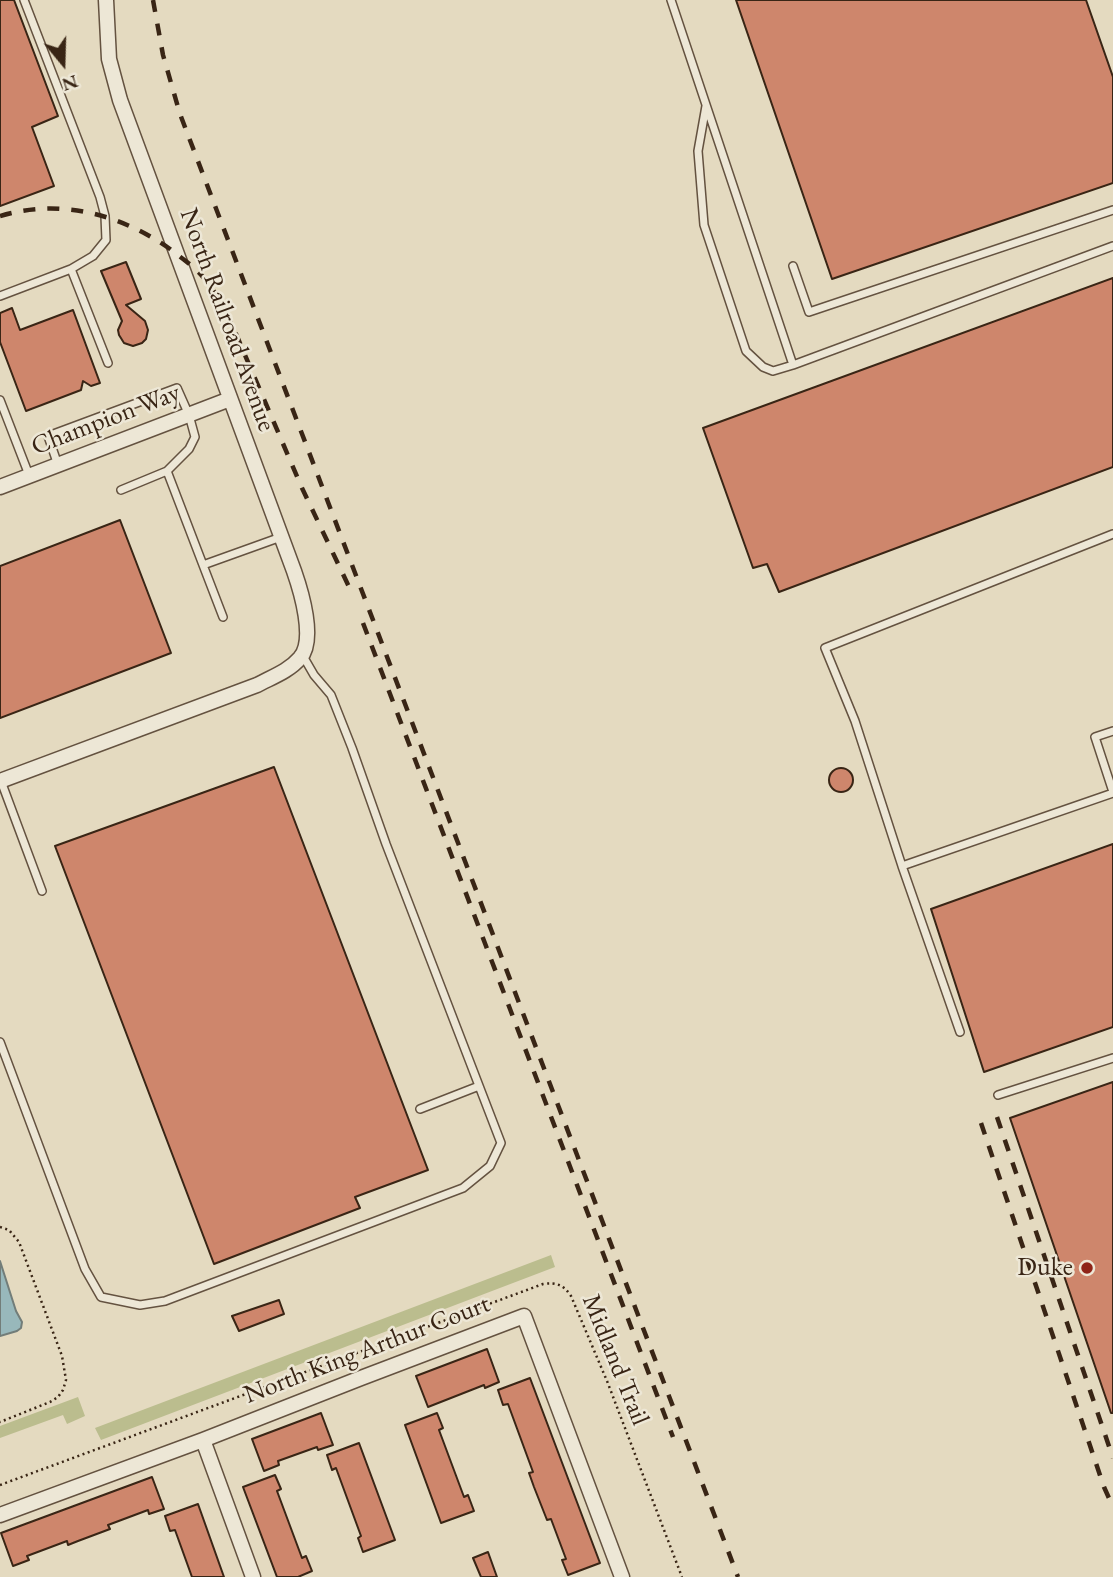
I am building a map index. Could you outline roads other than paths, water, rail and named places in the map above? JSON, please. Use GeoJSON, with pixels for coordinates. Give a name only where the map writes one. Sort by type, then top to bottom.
{"type":"FeatureCollection","features":[{"type":"Feature","properties":{"kind":"street","name":"North Railroad Avenue"},"geometry":{"type":"LineString","coordinates":[[106,0],[109,60],[120,100],[302,595],[307,626],[303,656]]}},
{"type":"Feature","properties":{"kind":"street","name":"Champion Way"},"geometry":{"type":"LineString","coordinates":[[0,487],[230,399]]}},
{"type":"Feature","properties":{"kind":"street"},"geometry":{"type":"LineString","coordinates":[[0,781],[257,685],[287,670],[303,656]]}},
{"type":"Feature","properties":{"kind":"street","name":"North King Arthur Court"},"geometry":{"type":"LineString","coordinates":[[0,1515],[204,1440],[524,1316],[622,1577]]}},
{"type":"Feature","properties":{"kind":"street"},"geometry":{"type":"LineString","coordinates":[[204,1440],[253,1577]]}},
{"type":"Feature","properties":{"kind":"lane"},"geometry":{"type":"LineString","coordinates":[[0,296],[71,269],[93,256],[106,240],[105,216],[100,197],[24,0]]}},
{"type":"Feature","properties":{"kind":"lane"},"geometry":{"type":"LineString","coordinates":[[671,0],[793,365]]}},
{"type":"Feature","properties":{"kind":"lane"},"geometry":{"type":"LineString","coordinates":[[706,105],[698,151],[704,225],[746,351],[763,367],[773,371],[1113,246]]}},
{"type":"Feature","properties":{"kind":"lane"},"geometry":{"type":"LineString","coordinates":[[793,266],[808,312],[1113,210]]}},
{"type":"Feature","properties":{"kind":"lane"},"geometry":{"type":"LineString","coordinates":[[71,269],[108,363]]}},
{"type":"Feature","properties":{"kind":"lane"},"geometry":{"type":"LineString","coordinates":[[58,465],[48,436],[177,388],[195,437],[189,449],[167,471],[121,490]]}},
{"type":"Feature","properties":{"kind":"lane"},"geometry":{"type":"LineString","coordinates":[[0,400],[29,476]]}},
{"type":"Feature","properties":{"kind":"lane"},"geometry":{"type":"LineString","coordinates":[[167,471],[223,617]]}},
{"type":"Feature","properties":{"kind":"lane"},"geometry":{"type":"LineString","coordinates":[[960,1032],[855,721],[825,648],[1113,534]]}},
{"type":"Feature","properties":{"kind":"lane"},"geometry":{"type":"LineString","coordinates":[[203,565],[281,537]]}},
{"type":"Feature","properties":{"kind":"lane"},"geometry":{"type":"LineString","coordinates":[[0,1042],[85,1269],[101,1297],[140,1305],[165,1301],[463,1188],[490,1166],[501,1143],[331,695],[314,675],[303,656]]}},
{"type":"Feature","properties":{"kind":"lane"},"geometry":{"type":"LineString","coordinates":[[902,866],[1113,793],[1095,737],[1113,731]]}},
{"type":"Feature","properties":{"kind":"lane"},"geometry":{"type":"LineString","coordinates":[[0,781],[42,891]]}},
{"type":"Feature","properties":{"kind":"lane"},"geometry":{"type":"LineString","coordinates":[[998,1095],[1113,1058]]}},
{"type":"Feature","properties":{"kind":"lane"},"geometry":{"type":"LineString","coordinates":[[420,1109],[479,1086]]}},
{"type":"Feature","properties":{"kind":"water"},"geometry":{"type":"Polygon","coordinates":[[[0,1261],[22,1322],[17,1331],[0,1336],[0,1261]]]}},
{"type":"Feature","properties":{"kind":"railway"},"geometry":{"type":"LineString","coordinates":[[153,0],[163,55],[180,114],[738,1577]]}},
{"type":"Feature","properties":{"kind":"railway"},"geometry":{"type":"LineString","coordinates":[[0,216],[22,211],[67,209],[110,218],[151,237],[199,273],[227,313],[302,488],[351,591]]}},
{"type":"Feature","properties":{"kind":"railway"},"geometry":{"type":"LineString","coordinates":[[363,623],[673,1437]]}},
{"type":"Feature","properties":{"kind":"railway"},"geometry":{"type":"LineString","coordinates":[[997,1117],[1113,1458]]}},
{"type":"Feature","properties":{"kind":"railway"},"geometry":{"type":"LineString","coordinates":[[981,1123],[1113,1507]]}},
{"type":"Feature","properties":{"kind":"place","name":"Duke"},"geometry":{"type":"Point","coordinates":[1087,1268]}}]}
